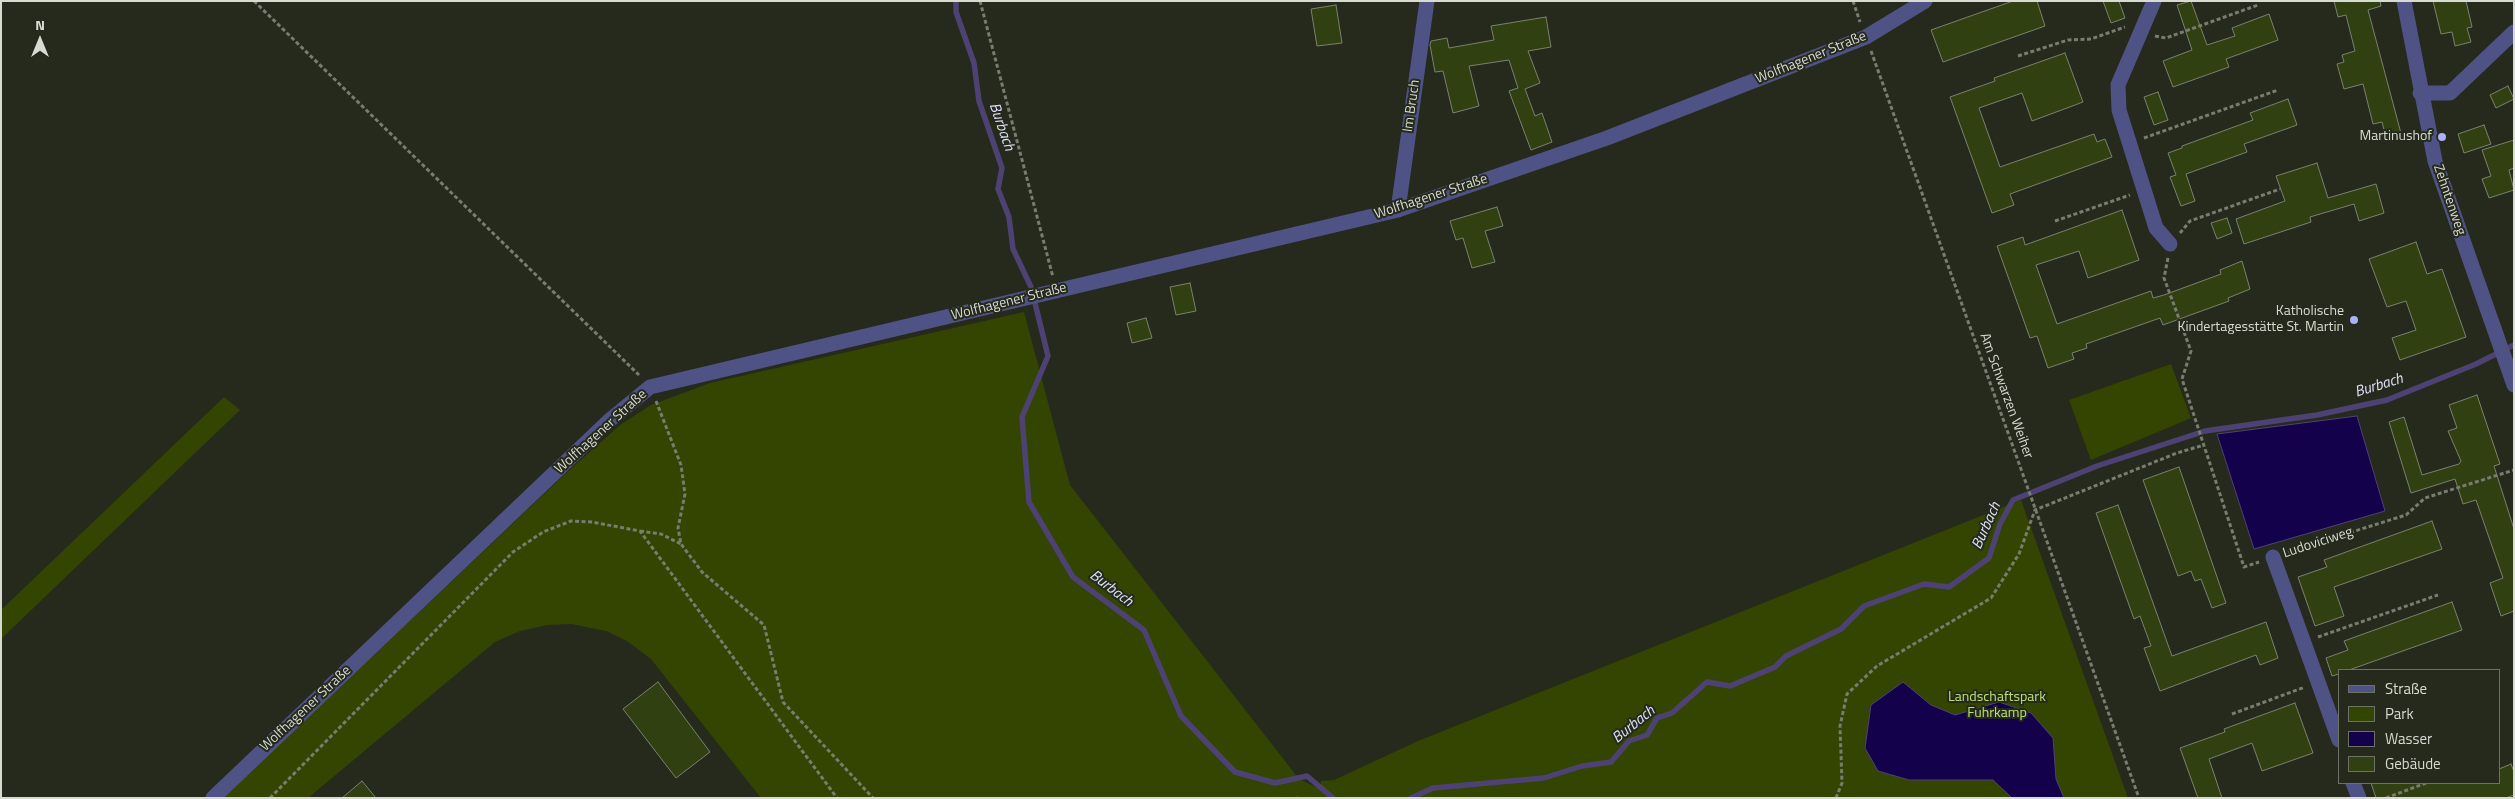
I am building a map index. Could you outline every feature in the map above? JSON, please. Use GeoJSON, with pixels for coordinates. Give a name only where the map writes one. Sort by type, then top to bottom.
{"type":"FeatureCollection","features":[{"type":"Feature","properties":{"kind":"street","name":"Im Bruch"},"geometry":{"type":"LineString","coordinates":[[1398,210],[1427,1]]}},
{"type":"Feature","properties":{"kind":"street","name":"Wolfhagener Straße"},"geometry":{"type":"LineString","coordinates":[[213,798],[611,418],[650,387],[1398,210],[1607,138],[1866,37],[1925,1]]}},
{"type":"Feature","properties":{"kind":"street"},"geometry":{"type":"LineString","coordinates":[[2154,1],[2118,85],[2119,110],[2156,228],[2170,244]]}},
{"type":"Feature","properties":{"kind":"street","name":"Zehntenweg"},"geometry":{"type":"LineString","coordinates":[[2404,1],[2420,93],[2435,161],[2512,378]]}},
{"type":"Feature","properties":{"kind":"street"},"geometry":{"type":"LineString","coordinates":[[2420,93],[2450,93],[2513,35]]}},
{"type":"Feature","properties":{"kind":"street","name":"Ludoviciweg"},"geometry":{"type":"LineString","coordinates":[[2273,557],[2338,737]]}},
{"type":"Feature","properties":{"kind":"street"},"geometry":{"type":"LineString","coordinates":[[2353,784],[2358,798]]}},
{"type":"Feature","properties":{"kind":"path"},"geometry":{"type":"LineString","coordinates":[[254,1],[623,358],[650,387],[681,465],[685,494],[678,528],[681,544],[702,572],[764,625],[783,702],[873,798]]}},
{"type":"Feature","properties":{"kind":"path"},"geometry":{"type":"LineString","coordinates":[[980,1],[1056,290]]}},
{"type":"Feature","properties":{"kind":"path","name":"Am Schwarzen Weiher"},"geometry":{"type":"LineString","coordinates":[[1853,1],[2139,798]]}},
{"type":"Feature","properties":{"kind":"path"},"geometry":{"type":"LineString","coordinates":[[2141,33],[2166,38],[2258,5]]}},
{"type":"Feature","properties":{"kind":"path"},"geometry":{"type":"LineString","coordinates":[[2018,56],[2068,40],[2091,39],[2147,19]]}},
{"type":"Feature","properties":{"kind":"path"},"geometry":{"type":"LineString","coordinates":[[2128,143],[2278,90]]}},
{"type":"Feature","properties":{"kind":"path"},"geometry":{"type":"LineString","coordinates":[[2273,557],[2244,567],[2182,379],[2190,350],[2164,278],[2170,244],[2190,220],[2280,189]]}},
{"type":"Feature","properties":{"kind":"path"},"geometry":{"type":"LineString","coordinates":[[2055,221],[2144,190]]}},
{"type":"Feature","properties":{"kind":"path"},"geometry":{"type":"LineString","coordinates":[[1836,798],[1842,783],[1840,726],[1847,694],[1877,666],[1991,598],[2019,554],[2035,510],[2177,453],[2204,445]]}},
{"type":"Feature","properties":{"kind":"path","name":"Ludoviciweg"},"geometry":{"type":"LineString","coordinates":[[2273,557],[2406,515],[2425,498],[2514,470]]}},
{"type":"Feature","properties":{"kind":"path"},"geometry":{"type":"LineString","coordinates":[[270,798],[513,552],[543,532],[572,521],[592,522],[640,532],[661,534],[681,544]]}},
{"type":"Feature","properties":{"kind":"path"},"geometry":{"type":"LineString","coordinates":[[640,532],[837,798]]}},
{"type":"Feature","properties":{"kind":"path"},"geometry":{"type":"LineString","coordinates":[[2305,642],[2438,595]]}},
{"type":"Feature","properties":{"kind":"path"},"geometry":{"type":"LineString","coordinates":[[2232,714],[2318,682]]}},
{"type":"Feature","properties":{"kind":"path"},"geometry":{"type":"LineString","coordinates":[[2386,798],[2423,784]]}},
{"type":"Feature","properties":{"kind":"green space","name":"Landschaftspark Fuhrkamp"},"geometry":{"type":"Polygon","coordinates":[[[1024,312],[1070,485],[1299,779],[1320,789],[1321,781],[1334,780],[1418,741],[2021,500],[2128,798],[761,798],[651,659],[627,641],[606,631],[571,624],[548,625],[520,631],[495,642],[308,798],[223,798],[564,475],[620,425],[651,405],[710,383],[1024,312]]]}},
{"type":"Feature","properties":{"kind":"green space"},"geometry":{"type":"Polygon","coordinates":[[[2171,364],[2191,418],[2091,460],[2069,400],[2171,364]]]}},
{"type":"Feature","properties":{"kind":"green space"},"geometry":{"type":"Polygon","coordinates":[[[224,397],[240,410],[1,639],[1,610],[224,397]]]}},
{"type":"Feature","properties":{"kind":"water"},"geometry":{"type":"Polygon","coordinates":[[[2357,416],[2385,511],[2254,549],[2217,434],[2357,416]]]}},
{"type":"Feature","properties":{"kind":"water"},"geometry":{"type":"Polygon","coordinates":[[[1903,682],[1931,705],[1955,715],[1999,702],[2031,713],[2053,738],[2056,779],[2064,798],[2012,798],[1993,780],[1909,780],[1878,771],[1865,748],[1871,705],[1903,682]]]}},
{"type":"Feature","properties":{"kind":"building"},"geometry":{"type":"Polygon","coordinates":[[[2013,1],[2037,1],[2045,26],[1943,62],[1931,30],[2013,1]]]}},
{"type":"Feature","properties":{"kind":"building"},"geometry":{"type":"Polygon","coordinates":[[[2103,1],[2119,1],[2125,18],[2111,23],[2103,1]]]}},
{"type":"Feature","properties":{"kind":"building"},"geometry":{"type":"Polygon","coordinates":[[[2191,1],[2207,45],[2235,36],[2232,28],[2269,14],[2278,40],[2226,59],[2229,67],[2173,87],[2163,61],[2192,50],[2177,5],[2191,1]]]}},
{"type":"Feature","properties":{"kind":"building"},"geometry":{"type":"Polygon","coordinates":[[[2334,1],[2380,1],[2381,6],[2368,10],[2402,137],[2387,141],[2382,122],[2373,124],[2363,84],[2344,89],[2337,64],[2344,62],[2342,55],[2355,51],[2346,15],[2338,17],[2334,1]]]}},
{"type":"Feature","properties":{"kind":"building"},"geometry":{"type":"Polygon","coordinates":[[[2433,1],[2466,1],[2472,27],[2467,28],[2471,42],[2455,46],[2452,32],[2441,34],[2433,1]]]}},
{"type":"Feature","properties":{"kind":"building"},"geometry":{"type":"Polygon","coordinates":[[[1336,5],[1342,43],[1317,46],[1311,9],[1336,5]]]}},
{"type":"Feature","properties":{"kind":"building"},"geometry":{"type":"Polygon","coordinates":[[[1546,17],[1551,47],[1528,51],[1540,83],[1525,89],[1535,116],[1542,113],[1552,142],[1531,150],[1509,91],[1518,88],[1509,60],[1469,66],[1479,106],[1453,113],[1443,71],[1435,72],[1430,45],[1431,41],[1447,38],[1449,48],[1494,40],[1491,26],[1546,17]]]}},
{"type":"Feature","properties":{"kind":"building"},"geometry":{"type":"Polygon","coordinates":[[[2065,53],[2083,102],[2032,121],[2022,93],[1979,108],[2000,167],[2094,134],[2097,142],[2105,139],[2112,157],[2010,194],[2014,205],[1992,213],[1950,97],[1995,81],[1994,78],[2065,53]]]}},
{"type":"Feature","properties":{"kind":"building"},"geometry":{"type":"Polygon","coordinates":[[[2508,86],[2514,99],[2496,108],[2490,95],[2508,86]]]}},
{"type":"Feature","properties":{"kind":"building"},"geometry":{"type":"Polygon","coordinates":[[[2158,92],[2168,120],[2154,125],[2144,97],[2158,92]]]}},
{"type":"Feature","properties":{"kind":"building"},"geometry":{"type":"Polygon","coordinates":[[[2288,99],[2297,125],[2244,144],[2247,152],[2186,174],[2195,201],[2181,206],[2170,177],[2176,175],[2168,153],[2253,120],[2250,113],[2288,99]]]}},
{"type":"Feature","properties":{"kind":"building"},"geometry":{"type":"Polygon","coordinates":[[[2484,125],[2491,144],[2464,153],[2458,134],[2484,125]]]}},
{"type":"Feature","properties":{"kind":"building"},"geometry":{"type":"Polygon","coordinates":[[[2514,140],[2514,168],[2509,170],[2514,190],[2489,198],[2482,179],[2491,176],[2482,150],[2514,140]]]}},
{"type":"Feature","properties":{"kind":"building"},"geometry":{"type":"Polygon","coordinates":[[[2317,163],[2328,198],[2376,184],[2384,213],[2359,221],[2354,204],[2310,217],[2311,222],[2244,244],[2236,219],[2285,201],[2276,176],[2317,163]]]}},
{"type":"Feature","properties":{"kind":"building"},"geometry":{"type":"Polygon","coordinates":[[[1497,207],[1503,226],[1485,231],[1495,262],[1472,268],[1463,238],[1456,240],[1450,221],[1497,207]]]}},
{"type":"Feature","properties":{"kind":"building"},"geometry":{"type":"Polygon","coordinates":[[[2122,210],[2139,260],[2088,278],[2079,251],[2036,265],[2057,324],[2151,291],[2153,298],[2164,295],[2221,274],[2220,270],[2242,261],[2250,289],[2228,298],[2229,301],[2163,325],[2160,318],[2086,344],[2087,348],[2072,353],[2074,359],[2048,368],[2037,336],[2030,338],[1997,246],[2023,237],[2025,245],[2122,210]]]}},
{"type":"Feature","properties":{"kind":"building"},"geometry":{"type":"Polygon","coordinates":[[[2227,218],[2232,233],[2217,239],[2211,223],[2227,218]]]}},
{"type":"Feature","properties":{"kind":"building"},"geometry":{"type":"Polygon","coordinates":[[[2416,242],[2427,274],[2442,269],[2466,337],[2400,360],[2392,338],[2416,330],[2406,301],[2387,307],[2369,259],[2416,242]]]}},
{"type":"Feature","properties":{"kind":"building"},"geometry":{"type":"Polygon","coordinates":[[[1190,283],[1196,311],[1176,315],[1170,287],[1190,283]]]}},
{"type":"Feature","properties":{"kind":"building"},"geometry":{"type":"Polygon","coordinates":[[[1146,318],[1152,338],[1132,343],[1127,323],[1146,318]]]}},
{"type":"Feature","properties":{"kind":"building"},"geometry":{"type":"Polygon","coordinates":[[[2477,395],[2500,464],[2494,466],[2514,529],[2514,611],[2501,616],[2490,583],[2503,578],[2476,500],[2463,504],[2455,479],[2411,493],[2389,422],[2404,417],[2422,475],[2459,464],[2461,461],[2448,431],[2457,428],[2449,405],[2477,395]]]}},
{"type":"Feature","properties":{"kind":"building"},"geometry":{"type":"Polygon","coordinates":[[[2179,467],[2226,603],[2212,608],[2201,579],[2195,581],[2191,571],[2178,576],[2143,480],[2179,467]]]}},
{"type":"Feature","properties":{"kind":"building"},"geometry":{"type":"Polygon","coordinates":[[[2118,505],[2172,656],[2266,622],[2278,658],[2260,665],[2256,655],[2160,691],[2144,648],[2151,646],[2140,616],[2134,619],[2096,513],[2118,505]]]}},
{"type":"Feature","properties":{"kind":"building"},"geometry":{"type":"Polygon","coordinates":[[[2432,521],[2442,549],[2334,587],[2344,616],[2315,626],[2298,577],[2327,567],[2324,560],[2432,521]]]}},
{"type":"Feature","properties":{"kind":"building"},"geometry":{"type":"Polygon","coordinates":[[[2452,602],[2462,630],[2352,669],[2338,669],[2338,674],[2332,676],[2326,658],[2348,650],[2344,641],[2452,602]]]}},
{"type":"Feature","properties":{"kind":"building"},"geometry":{"type":"Polygon","coordinates":[[[658,682],[710,752],[676,778],[623,709],[658,682]]]}},
{"type":"Feature","properties":{"kind":"building"},"geometry":{"type":"Polygon","coordinates":[[[2295,703],[2313,753],[2262,771],[2252,743],[2209,759],[2222,798],[2198,798],[2180,748],[2225,732],[2224,729],[2295,703]]]}},
{"type":"Feature","properties":{"kind":"building"},"geometry":{"type":"Polygon","coordinates":[[[2511,764],[2514,772],[2514,795],[2506,798],[2376,798],[2371,784],[2500,784],[2500,769],[2511,764]]]}},
{"type":"Feature","properties":{"kind":"building"},"geometry":{"type":"Polygon","coordinates":[[[362,781],[376,798],[342,798],[362,781]]]}},
{"type":"Feature","properties":{"kind":"waterway","name":"Burbach"},"geometry":{"type":"LineString","coordinates":[[956,1],[956,12],[974,63],[979,101],[1002,168],[998,189],[1009,217],[1013,249],[1031,287]]}},
{"type":"Feature","properties":{"kind":"waterway","name":"Burbach"},"geometry":{"type":"LineString","coordinates":[[1035,303],[1048,356],[1022,417],[1029,502],[1073,577],[1144,630],[1181,716],[1235,772],[1275,783],[1307,776],[1333,798]]}},
{"type":"Feature","properties":{"kind":"waterway","name":"Burbach"},"geometry":{"type":"LineString","coordinates":[[1411,798],[1433,788],[1544,778],[1582,766],[1611,762],[1629,741],[1647,735],[1657,718],[1672,713],[1707,682],[1730,686],[1775,667],[1786,656],[1841,629],[1864,606],[1924,584],[1949,587],[1989,558],[2000,524],[2013,500],[2097,466],[2205,431],[2317,415],[2387,400],[2476,364],[2514,345]]}},
{"type":"Feature","properties":{"kind":"place","name":"Martinushof"},"geometry":{"type":"Point","coordinates":[2442,137]}},
{"type":"Feature","properties":{"kind":"place","name":"Katholische Kindertagesstätte St. Martin"},"geometry":{"type":"Point","coordinates":[2354,320]}}]}
